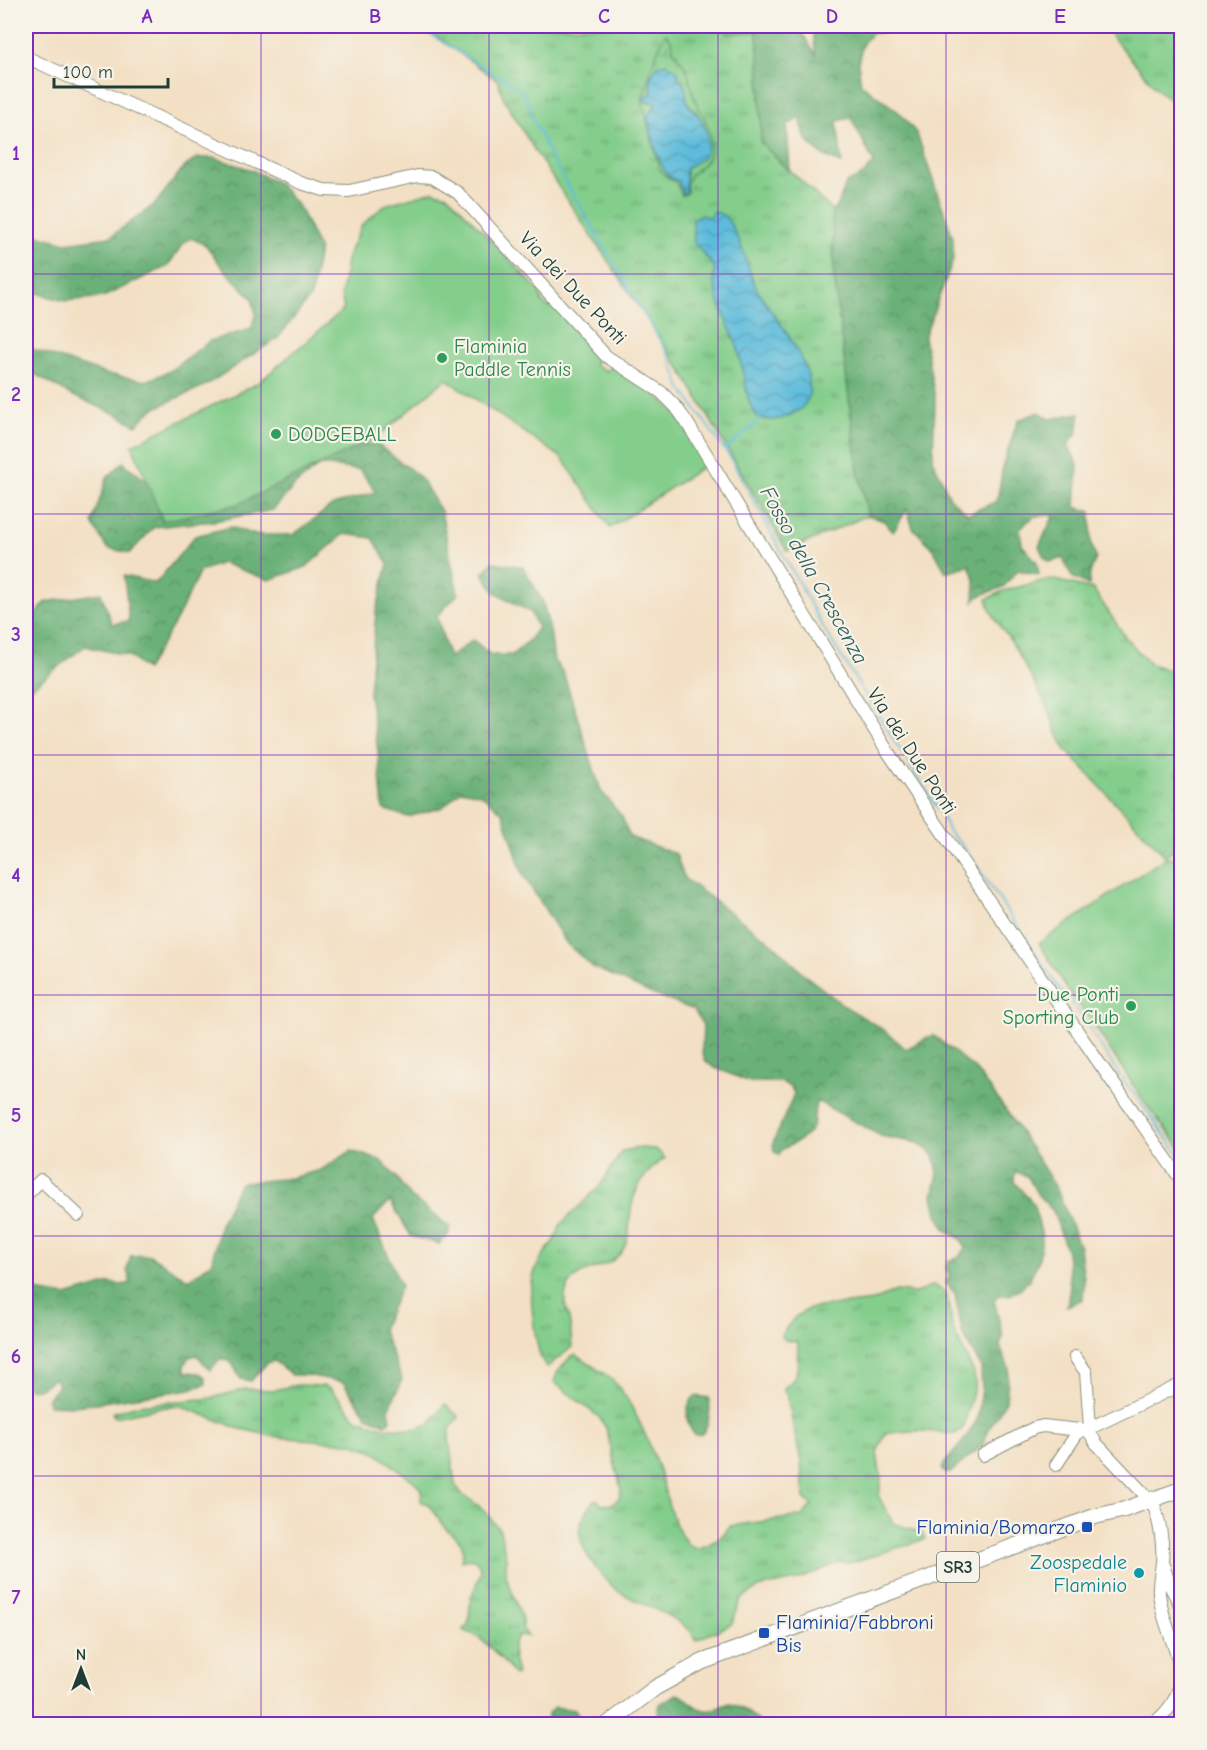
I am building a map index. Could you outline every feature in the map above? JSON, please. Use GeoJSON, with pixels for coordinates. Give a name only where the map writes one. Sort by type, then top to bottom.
{"type":"FeatureCollection","features":[{"type":"Feature","properties":{"kind":"main road","name":"SR3"},"geometry":{"type":"LineString","coordinates":[[1148,1497],[1182,1482]]}},
{"type":"Feature","properties":{"kind":"main road","name":"SR3"},"geometry":{"type":"LineString","coordinates":[[608,1725],[659,1685],[702,1662],[1105,1513],[1115,1507],[1182,1488]]}},
{"type":"Feature","properties":{"kind":"street","name":"Via dei Due Ponti"},"geometry":{"type":"LineString","coordinates":[[26,57],[324,190],[348,191],[418,176],[432,177],[458,193],[606,356],[661,392],[681,414],[888,752],[1088,1048],[1182,1180]]}},
{"type":"Feature","properties":{"kind":"street"},"geometry":{"type":"LineString","coordinates":[[26,1195],[41,1180],[78,1215]]}},
{"type":"Feature","properties":{"kind":"street"},"geometry":{"type":"LineString","coordinates":[[1075,1357],[1086,1372],[1086,1429],[1096,1443],[1148,1497],[1160,1528],[1162,1563],[1159,1596],[1177,1655],[1180,1677],[1179,1690],[1173,1703],[1153,1725]]}},
{"type":"Feature","properties":{"kind":"street"},"geometry":{"type":"LineString","coordinates":[[1056,1465],[1086,1429],[1182,1384]]}},
{"type":"Feature","properties":{"kind":"street"},"geometry":{"type":"LineString","coordinates":[[983,1455],[1034,1428],[1043,1426],[1086,1429]]}},
{"type":"Feature","properties":{"kind":"street"},"geometry":{"type":"LineString","coordinates":[[1162,1563],[1168,1581],[1182,1608]]}},
{"type":"Feature","properties":{"kind":"green space"},"geometry":{"type":"Polygon","coordinates":[[[422,26],[718,26],[729,34],[757,31],[761,143],[832,210],[834,276],[858,470],[868,515],[787,551],[683,373],[536,153],[504,99],[498,81],[422,26]]]}},
{"type":"Feature","properties":{"kind":"green space"},"geometry":{"type":"Polygon","coordinates":[[[718,26],[798,26],[816,56],[812,26],[901,26],[884,32],[872,33],[863,43],[858,63],[861,84],[900,113],[917,134],[953,238],[953,260],[924,337],[935,398],[933,460],[950,498],[968,514],[997,501],[1004,461],[1018,420],[1039,412],[1050,419],[1080,413],[1077,433],[1068,444],[1078,465],[1075,507],[1091,512],[1091,543],[1096,558],[1090,573],[1089,585],[1072,577],[1063,558],[1050,562],[1044,557],[1039,546],[1054,515],[1035,516],[1020,528],[1022,545],[1037,562],[1039,575],[1018,570],[1003,587],[979,596],[974,601],[975,580],[969,565],[946,572],[932,547],[913,528],[907,509],[893,532],[884,521],[868,515],[858,470],[834,276],[832,210],[838,205],[846,183],[863,175],[874,163],[851,118],[837,121],[842,164],[821,154],[806,140],[800,118],[787,125],[790,172],[761,143],[757,32],[729,34],[718,26]]]}},
{"type":"Feature","properties":{"kind":"green space"},"geometry":{"type":"Polygon","coordinates":[[[1103,26],[1181,26],[1181,108],[1157,89],[1103,26]]]}},
{"type":"Feature","properties":{"kind":"green space"},"geometry":{"type":"Polygon","coordinates":[[[665,34],[670,38],[675,53],[687,70],[693,95],[710,136],[708,158],[691,174],[688,179],[687,193],[682,196],[676,182],[665,176],[659,168],[642,100],[654,60],[665,34]],[[677,75],[650,84],[652,93],[649,95],[655,103],[651,114],[654,146],[671,177],[679,181],[683,193],[686,192],[686,168],[702,158],[699,116],[688,103],[677,75]]]}},
{"type":"Feature","properties":{"kind":"green space"},"geometry":{"type":"Polygon","coordinates":[[[197,158],[215,158],[252,170],[278,183],[299,207],[319,249],[311,296],[278,338],[206,385],[153,409],[136,425],[71,395],[26,369],[26,347],[106,374],[146,381],[168,372],[210,341],[251,329],[256,314],[252,298],[222,267],[206,245],[191,238],[183,243],[168,266],[103,297],[65,301],[26,290],[26,232],[66,243],[110,237],[155,204],[183,168],[197,158]]]}},
{"type":"Feature","properties":{"kind":"green space","name":"Flaminia Paddle Tennis"},"geometry":{"type":"Polygon","coordinates":[[[433,191],[448,195],[539,291],[542,302],[548,307],[555,305],[599,351],[595,365],[607,371],[611,366],[660,398],[673,410],[707,464],[610,528],[562,458],[446,379],[376,438],[238,504],[163,521],[132,445],[258,383],[344,309],[341,295],[348,255],[362,225],[385,205],[433,191]]]}},
{"type":"Feature","properties":{"kind":"green space"},"geometry":{"type":"Polygon","coordinates":[[[377,444],[420,477],[441,511],[458,594],[437,616],[449,658],[473,640],[491,655],[512,655],[528,641],[538,628],[530,612],[495,592],[483,573],[493,562],[523,567],[542,600],[550,630],[554,661],[563,672],[601,791],[622,817],[630,837],[676,854],[684,878],[773,944],[806,976],[846,1007],[884,1030],[906,1049],[933,1035],[976,1070],[1010,1116],[1057,1189],[1080,1248],[1084,1279],[1083,1299],[1067,1306],[1070,1287],[1067,1252],[1053,1211],[1038,1195],[1028,1177],[1015,1171],[1014,1182],[1033,1203],[1042,1236],[1039,1260],[1029,1280],[1020,1289],[1010,1295],[998,1295],[994,1300],[1003,1337],[1000,1346],[1009,1369],[1006,1401],[989,1429],[983,1445],[950,1473],[942,1470],[944,1464],[965,1439],[977,1420],[982,1389],[981,1367],[962,1333],[955,1294],[946,1283],[949,1276],[946,1267],[949,1261],[959,1257],[965,1248],[961,1239],[946,1230],[937,1215],[933,1196],[938,1173],[934,1155],[918,1143],[881,1136],[817,1101],[812,1127],[801,1139],[781,1150],[779,1155],[774,1151],[773,1143],[794,1094],[791,1087],[781,1082],[750,1082],[713,1067],[705,1060],[702,1051],[703,1025],[694,1010],[593,967],[567,944],[523,875],[503,813],[481,794],[461,790],[443,807],[408,817],[383,809],[378,752],[369,693],[376,612],[388,564],[373,538],[344,534],[306,567],[269,580],[222,563],[200,571],[177,619],[146,670],[129,656],[85,646],[26,692],[26,625],[46,602],[101,593],[112,624],[129,621],[124,576],[156,583],[195,536],[231,527],[255,535],[293,535],[333,505],[376,492],[360,470],[320,465],[294,486],[273,510],[214,521],[154,527],[130,553],[107,548],[92,523],[107,478],[123,462],[170,500],[289,449],[377,444]]]}},
{"type":"Feature","properties":{"kind":"green space"},"geometry":{"type":"Polygon","coordinates":[[[1050,579],[1093,589],[1126,638],[1149,663],[1181,675],[1181,856],[1173,850],[1165,856],[1066,750],[1046,704],[991,611],[987,599],[1003,591],[1050,579]]]}},
{"type":"Feature","properties":{"kind":"green space","name":"Due Ponti Sporting Club"},"geometry":{"type":"Polygon","coordinates":[[[1178,857],[1181,859],[1181,1149],[1144,1102],[1092,1022],[1067,989],[1039,943],[1165,858],[1178,857]]]}},
{"type":"Feature","properties":{"kind":"green space"},"geometry":{"type":"Polygon","coordinates":[[[639,1148],[656,1149],[665,1158],[647,1173],[638,1187],[627,1239],[620,1254],[606,1264],[575,1277],[570,1283],[565,1299],[572,1347],[547,1367],[539,1352],[533,1314],[532,1282],[536,1269],[557,1236],[560,1225],[600,1186],[622,1151],[639,1148]]]}},
{"type":"Feature","properties":{"kind":"green space"},"geometry":{"type":"Polygon","coordinates":[[[351,1151],[380,1160],[410,1196],[450,1227],[448,1236],[439,1244],[411,1236],[390,1201],[373,1219],[401,1286],[382,1329],[402,1379],[389,1410],[391,1419],[386,1424],[367,1416],[343,1382],[307,1375],[292,1375],[274,1361],[267,1363],[251,1381],[241,1379],[230,1360],[220,1359],[210,1370],[197,1355],[189,1357],[184,1366],[186,1372],[199,1373],[205,1377],[206,1384],[190,1389],[75,1406],[49,1405],[47,1399],[58,1386],[55,1378],[38,1389],[28,1388],[26,1380],[26,1292],[29,1290],[66,1296],[110,1283],[122,1285],[131,1283],[127,1270],[131,1256],[150,1255],[189,1280],[212,1262],[220,1224],[240,1183],[291,1178],[321,1170],[351,1151]]]}},
{"type":"Feature","properties":{"kind":"green space"},"geometry":{"type":"Polygon","coordinates":[[[933,1285],[945,1292],[950,1307],[952,1327],[974,1373],[975,1384],[963,1428],[955,1434],[903,1431],[885,1434],[877,1453],[881,1479],[879,1497],[893,1523],[922,1533],[925,1539],[850,1563],[840,1562],[797,1580],[758,1588],[739,1603],[732,1624],[696,1640],[684,1625],[629,1597],[611,1585],[589,1558],[579,1534],[581,1522],[594,1500],[598,1500],[601,1505],[612,1504],[620,1497],[621,1489],[606,1428],[599,1417],[554,1382],[557,1373],[571,1356],[576,1355],[610,1378],[626,1398],[648,1441],[678,1530],[688,1544],[698,1548],[717,1539],[730,1526],[802,1516],[812,1505],[804,1498],[801,1462],[787,1396],[783,1389],[796,1374],[798,1342],[785,1340],[781,1335],[795,1317],[810,1308],[874,1301],[896,1291],[916,1293],[933,1285]]]}},
{"type":"Feature","properties":{"kind":"green space"},"geometry":{"type":"Polygon","coordinates":[[[297,1385],[324,1386],[331,1389],[357,1419],[386,1428],[414,1429],[429,1424],[445,1404],[459,1417],[450,1429],[449,1439],[455,1485],[463,1495],[482,1508],[500,1530],[506,1558],[506,1575],[522,1619],[522,1628],[528,1636],[519,1635],[514,1644],[513,1658],[517,1673],[515,1676],[485,1643],[463,1629],[468,1626],[471,1598],[481,1572],[477,1561],[472,1558],[461,1561],[463,1547],[461,1543],[447,1530],[429,1504],[421,1502],[422,1491],[415,1482],[373,1451],[351,1443],[276,1437],[237,1428],[181,1406],[158,1408],[115,1417],[112,1413],[138,1405],[212,1398],[245,1389],[274,1390],[297,1385]]]}},
{"type":"Feature","properties":{"kind":"green space"},"geometry":{"type":"Polygon","coordinates":[[[695,1396],[709,1398],[710,1407],[704,1431],[702,1434],[695,1435],[689,1426],[687,1415],[691,1400],[695,1396]]]}},
{"type":"Feature","properties":{"kind":"green space"},"geometry":{"type":"Polygon","coordinates":[[[677,1694],[707,1711],[729,1703],[746,1711],[762,1724],[628,1724],[657,1717],[660,1704],[677,1694]]]}},
{"type":"Feature","properties":{"kind":"green space"},"geometry":{"type":"Polygon","coordinates":[[[555,1707],[575,1710],[581,1721],[579,1724],[548,1724],[548,1713],[555,1707]]]}},
{"type":"Feature","properties":{"kind":"water"},"geometry":{"type":"Polygon","coordinates":[[[666,63],[678,71],[678,78],[685,86],[688,103],[703,122],[708,144],[705,154],[686,168],[686,192],[683,194],[679,181],[665,172],[656,149],[647,117],[654,110],[655,103],[653,101],[644,102],[646,95],[652,93],[650,78],[657,66],[666,63]]]}},
{"type":"Feature","properties":{"kind":"water"},"geometry":{"type":"Polygon","coordinates":[[[713,212],[723,215],[732,227],[759,293],[789,336],[807,373],[810,389],[805,404],[784,418],[761,419],[757,417],[749,402],[738,349],[719,302],[713,279],[715,271],[713,265],[694,243],[693,219],[701,215],[711,216],[713,212]]]}},
{"type":"Feature","properties":{"kind":"waterway","name":"Fosso della Crescenza"},"geometry":{"type":"LineString","coordinates":[[416,26],[521,90],[550,156],[670,357],[681,388],[731,459],[824,629],[941,814],[949,832],[964,847],[1058,987],[1078,1011],[1118,1073],[1182,1158]]}},
{"type":"Feature","properties":{"kind":"waterway"},"geometry":{"type":"LineString","coordinates":[[725,450],[760,418]]}},
{"type":"Feature","properties":{"kind":"place","name":"Flaminia Paddle Tennis"},"geometry":{"type":"Point","coordinates":[442,358]}},
{"type":"Feature","properties":{"kind":"place","name":"DODGEBALL"},"geometry":{"type":"Point","coordinates":[276,434]}},
{"type":"Feature","properties":{"kind":"place","name":"Due Ponti Sporting Club"},"geometry":{"type":"Point","coordinates":[1131,1006]}},
{"type":"Feature","properties":{"kind":"place","name":"Flaminia/Bomarzo"},"geometry":{"type":"Point","coordinates":[1087,1527]}},
{"type":"Feature","properties":{"kind":"place","name":"Zoospedale Flaminio"},"geometry":{"type":"Point","coordinates":[1139,1573]}},
{"type":"Feature","properties":{"kind":"place","name":"Flaminia/Fabbroni Bis"},"geometry":{"type":"Point","coordinates":[764,1633]}}]}
